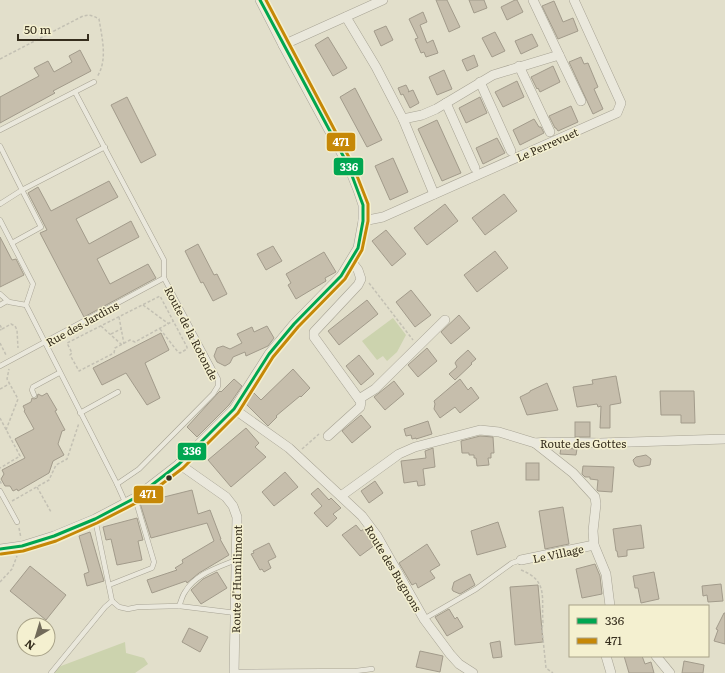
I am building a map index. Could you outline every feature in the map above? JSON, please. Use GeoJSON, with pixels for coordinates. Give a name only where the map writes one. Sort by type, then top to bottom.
{"type":"FeatureCollection","features":[{"type":"Feature","properties":{"kind":"street"},"geometry":{"type":"LineString","coordinates":[[0,549],[22,546],[54,536],[96,519],[126,504],[180,464],[234,409],[269,354],[294,324],[341,276],[358,248],[363,221],[363,205],[358,190],[348,165],[260,0]]}},
{"type":"Feature","properties":{"kind":"street"},"geometry":{"type":"LineString","coordinates":[[283,45],[383,0]]}},
{"type":"Feature","properties":{"kind":"street"},"geometry":{"type":"LineString","coordinates":[[534,0],[581,101]]}},
{"type":"Feature","properties":{"kind":"street","name":"Le Perrevuet"},"geometry":{"type":"LineString","coordinates":[[363,221],[383,216],[618,113],[621,103],[574,0]]}},
{"type":"Feature","properties":{"kind":"street"},"geometry":{"type":"LineString","coordinates":[[346,16],[376,67],[403,119],[434,194]]}},
{"type":"Feature","properties":{"kind":"street"},"geometry":{"type":"LineString","coordinates":[[403,119],[422,115],[446,103],[493,75],[559,54]]}},
{"type":"Feature","properties":{"kind":"street"},"geometry":{"type":"LineString","coordinates":[[519,66],[550,132]]}},
{"type":"Feature","properties":{"kind":"street"},"geometry":{"type":"LineString","coordinates":[[480,82],[511,151]]}},
{"type":"Feature","properties":{"kind":"street"},"geometry":{"type":"LineString","coordinates":[[446,103],[475,168]]}},
{"type":"Feature","properties":{"kind":"street"},"geometry":{"type":"LineString","coordinates":[[328,436],[360,407],[361,402],[314,337],[314,332],[358,285],[361,279],[358,270],[351,261]]}},
{"type":"Feature","properties":{"kind":"street"},"geometry":{"type":"LineString","coordinates":[[359,399],[375,389],[445,320]]}},
{"type":"Feature","properties":{"kind":"street","name":"Route des Bugnons"},"geometry":{"type":"LineString","coordinates":[[234,409],[289,448],[362,516],[376,536],[424,619],[459,664],[473,673]]}},
{"type":"Feature","properties":{"kind":"street","name":"Route des Gottes"},"geometry":{"type":"LineString","coordinates":[[340,496],[399,454],[415,447],[480,430],[499,432],[535,443],[600,444],[725,439]]}},
{"type":"Feature","properties":{"kind":"street","name":"Le Village"},"geometry":{"type":"LineString","coordinates":[[535,443],[572,473],[595,497],[596,504],[593,531],[594,545],[606,574],[610,605]]}},
{"type":"Feature","properties":{"kind":"street","name":"Route d'Humilimont"},"geometry":{"type":"LineString","coordinates":[[180,464],[226,497],[233,506],[237,517],[234,672]]}},
{"type":"Feature","properties":{"kind":"street","name":"Le Village"},"geometry":{"type":"LineString","coordinates":[[521,560],[594,545]]}},
{"type":"Feature","properties":{"kind":"street"},"geometry":{"type":"LineString","coordinates":[[606,657],[610,673]]}},
{"type":"Feature","properties":{"kind":"street"},"geometry":{"type":"LineString","coordinates":[[657,657],[670,673]]}},
{"type":"Feature","properties":{"kind":"lane"},"geometry":{"type":"LineString","coordinates":[[0,130],[94,82]]}},
{"type":"Feature","properties":{"kind":"lane","name":"Route de la Rotonde"},"geometry":{"type":"LineString","coordinates":[[75,92],[164,260],[164,278],[218,379],[218,386],[213,394],[139,469],[117,484]]}},
{"type":"Feature","properties":{"kind":"lane"},"geometry":{"type":"LineString","coordinates":[[0,146],[41,227],[12,243]]}},
{"type":"Feature","properties":{"kind":"lane"},"geometry":{"type":"LineString","coordinates":[[0,204],[22,190],[105,147]]}},
{"type":"Feature","properties":{"kind":"lane"},"geometry":{"type":"LineString","coordinates":[[0,220],[33,284],[26,305],[44,344],[126,504]]}},
{"type":"Feature","properties":{"kind":"lane","name":"Rue des Jardins"},"geometry":{"type":"LineString","coordinates":[[0,366],[44,344],[164,278]]}},
{"type":"Feature","properties":{"kind":"lane"},"geometry":{"type":"LineString","coordinates":[[0,294],[7,301],[14,304],[26,305]]}},
{"type":"Feature","properties":{"kind":"lane"},"geometry":{"type":"LineString","coordinates":[[0,304],[7,301]]}},
{"type":"Feature","properties":{"kind":"lane"},"geometry":{"type":"LineString","coordinates":[[34,395],[32,390],[33,387],[59,373]]}},
{"type":"Feature","properties":{"kind":"lane"},"geometry":{"type":"LineString","coordinates":[[80,414],[118,392]]}},
{"type":"Feature","properties":{"kind":"lane"},"geometry":{"type":"LineString","coordinates":[[0,491],[17,522]]}},
{"type":"Feature","properties":{"kind":"lane"},"geometry":{"type":"LineString","coordinates":[[109,585],[152,568],[153,566],[154,562],[135,498]]}},
{"type":"Feature","properties":{"kind":"lane"},"geometry":{"type":"LineString","coordinates":[[96,519],[112,601],[119,607],[128,609],[144,606],[178,606],[236,613]]}},
{"type":"Feature","properties":{"kind":"lane"},"geometry":{"type":"LineString","coordinates":[[178,606],[185,592],[192,583],[209,571],[236,560]]}},
{"type":"Feature","properties":{"kind":"lane"},"geometry":{"type":"LineString","coordinates":[[424,619],[476,589],[512,563],[521,560]]}},
{"type":"Feature","properties":{"kind":"lane"},"geometry":{"type":"LineString","coordinates":[[51,673],[105,607],[112,601]]}},
{"type":"Feature","properties":{"kind":"lane"},"geometry":{"type":"LineString","coordinates":[[234,672],[356,671],[372,669]]}},
{"type":"Feature","properties":{"kind":"path"},"geometry":{"type":"LineString","coordinates":[[0,59],[81,17],[87,15],[94,16],[99,19],[104,59],[100,73],[94,82]]}},
{"type":"Feature","properties":{"kind":"path"},"geometry":{"type":"LineString","coordinates":[[360,275],[364,277],[418,346]]}},
{"type":"Feature","properties":{"kind":"path"},"geometry":{"type":"LineString","coordinates":[[160,329],[178,352],[184,352],[187,347],[160,296],[66,343],[72,353],[70,355],[79,372],[114,353],[115,348],[130,340],[135,342],[173,321]]}},
{"type":"Feature","properties":{"kind":"path"},"geometry":{"type":"LineString","coordinates":[[143,304],[169,324]]}},
{"type":"Feature","properties":{"kind":"path"},"geometry":{"type":"LineString","coordinates":[[119,317],[123,344]]}},
{"type":"Feature","properties":{"kind":"path"},"geometry":{"type":"LineString","coordinates":[[0,325],[1,329],[11,324],[16,328],[18,346],[16,352]]}},
{"type":"Feature","properties":{"kind":"path"},"geometry":{"type":"LineString","coordinates":[[101,326],[123,344]]}},
{"type":"Feature","properties":{"kind":"path"},"geometry":{"type":"LineString","coordinates":[[111,334],[121,329]]}},
{"type":"Feature","properties":{"kind":"path"},"geometry":{"type":"LineString","coordinates":[[0,343],[10,361],[7,378],[18,399],[6,430]]}},
{"type":"Feature","properties":{"kind":"path"},"geometry":{"type":"LineString","coordinates":[[0,388],[10,383]]}},
{"type":"Feature","properties":{"kind":"path"},"geometry":{"type":"LineString","coordinates":[[7,504],[49,480],[56,465],[67,459],[80,414]]}},
{"type":"Feature","properties":{"kind":"path"},"geometry":{"type":"LineString","coordinates":[[0,418],[20,456],[0,468]]}},
{"type":"Feature","properties":{"kind":"path"},"geometry":{"type":"LineString","coordinates":[[299,451],[322,432],[328,436]]}},
{"type":"Feature","properties":{"kind":"path"},"geometry":{"type":"LineString","coordinates":[[37,487],[51,512]]}},
{"type":"Feature","properties":{"kind":"path"},"geometry":{"type":"LineString","coordinates":[[0,582],[12,569],[22,546],[17,522]]}},
{"type":"Feature","properties":{"kind":"path"},"geometry":{"type":"LineString","coordinates":[[512,563],[517,568],[530,573],[536,578],[542,587],[542,629],[546,668],[553,673]]}},
{"type":"Feature","properties":{"kind":"green space"},"geometry":{"type":"Polygon","coordinates":[[[393,318],[406,335],[397,352],[387,361],[383,356],[377,360],[362,341],[393,318]]]}},
{"type":"Feature","properties":{"kind":"green space"},"geometry":{"type":"Polygon","coordinates":[[[125,642],[126,653],[144,658],[148,664],[135,673],[51,673],[53,669],[125,642]]]}},
{"type":"Feature","properties":{"kind":"building"},"geometry":{"type":"Polygon","coordinates":[[[436,0],[447,0],[460,27],[449,32],[436,0]]]}},
{"type":"Feature","properties":{"kind":"building"},"geometry":{"type":"Polygon","coordinates":[[[469,0],[484,0],[487,8],[474,13],[469,0]]]}},
{"type":"Feature","properties":{"kind":"building"},"geometry":{"type":"Polygon","coordinates":[[[517,0],[523,12],[507,20],[501,7],[517,0]]]}},
{"type":"Feature","properties":{"kind":"building"},"geometry":{"type":"Polygon","coordinates":[[[554,1],[563,22],[573,18],[578,31],[558,39],[542,6],[554,1]]]}},
{"type":"Feature","properties":{"kind":"building"},"geometry":{"type":"Polygon","coordinates":[[[423,12],[427,22],[420,25],[427,43],[433,40],[438,53],[426,57],[424,52],[421,53],[415,39],[418,38],[409,19],[423,12]]]}},
{"type":"Feature","properties":{"kind":"building"},"geometry":{"type":"Polygon","coordinates":[[[386,26],[393,40],[381,46],[374,31],[386,26]]]}},
{"type":"Feature","properties":{"kind":"building"},"geometry":{"type":"Polygon","coordinates":[[[495,32],[505,51],[492,57],[482,38],[495,32]]]}},
{"type":"Feature","properties":{"kind":"building"},"geometry":{"type":"Polygon","coordinates":[[[532,34],[538,46],[521,54],[515,41],[532,34]]]}},
{"type":"Feature","properties":{"kind":"building"},"geometry":{"type":"Polygon","coordinates":[[[328,37],[347,68],[333,76],[315,45],[328,37]]]}},
{"type":"Feature","properties":{"kind":"building"},"geometry":{"type":"Polygon","coordinates":[[[80,50],[91,71],[53,91],[55,93],[0,123],[0,97],[39,76],[34,68],[48,61],[54,72],[72,62],[69,56],[80,50]]]}},
{"type":"Feature","properties":{"kind":"building"},"geometry":{"type":"Polygon","coordinates":[[[474,55],[478,66],[467,71],[462,60],[474,55]]]}},
{"type":"Feature","properties":{"kind":"building"},"geometry":{"type":"Polygon","coordinates":[[[581,57],[584,64],[588,63],[598,87],[594,89],[603,109],[593,114],[569,62],[581,57]]]}},
{"type":"Feature","properties":{"kind":"building"},"geometry":{"type":"Polygon","coordinates":[[[553,66],[560,82],[540,92],[531,77],[553,66]]]}},
{"type":"Feature","properties":{"kind":"building"},"geometry":{"type":"Polygon","coordinates":[[[444,70],[452,89],[437,95],[429,77],[444,70]]]}},
{"type":"Feature","properties":{"kind":"building"},"geometry":{"type":"Polygon","coordinates":[[[517,81],[524,97],[503,107],[495,92],[517,81]]]}},
{"type":"Feature","properties":{"kind":"building"},"geometry":{"type":"Polygon","coordinates":[[[406,85],[409,91],[408,92],[413,90],[419,103],[410,108],[403,94],[401,95],[398,88],[406,85]]]}},
{"type":"Feature","properties":{"kind":"building"},"geometry":{"type":"Polygon","coordinates":[[[355,88],[382,140],[367,147],[340,97],[355,88]]]}},
{"type":"Feature","properties":{"kind":"building"},"geometry":{"type":"Polygon","coordinates":[[[127,97],[156,155],[141,163],[111,105],[127,97]]]}},
{"type":"Feature","properties":{"kind":"building"},"geometry":{"type":"Polygon","coordinates":[[[480,97],[487,113],[466,123],[459,108],[480,97]]]}},
{"type":"Feature","properties":{"kind":"building"},"geometry":{"type":"Polygon","coordinates":[[[571,106],[578,122],[558,131],[549,116],[571,106]]]}},
{"type":"Feature","properties":{"kind":"building"},"geometry":{"type":"Polygon","coordinates":[[[534,119],[544,133],[520,145],[513,130],[534,119]]]}},
{"type":"Feature","properties":{"kind":"building"},"geometry":{"type":"Polygon","coordinates":[[[437,120],[461,173],[442,181],[418,129],[437,120]]]}},
{"type":"Feature","properties":{"kind":"building"},"geometry":{"type":"Polygon","coordinates":[[[497,138],[505,153],[483,164],[476,148],[497,138]]]}},
{"type":"Feature","properties":{"kind":"building"},"geometry":{"type":"Polygon","coordinates":[[[393,158],[408,192],[390,200],[375,166],[393,158]]]}},
{"type":"Feature","properties":{"kind":"building"},"geometry":{"type":"Polygon","coordinates":[[[109,181],[118,197],[76,219],[89,244],[131,221],[139,237],[97,259],[110,284],[148,264],[156,278],[84,317],[40,233],[47,230],[28,193],[38,187],[51,211],[109,181]]]}},
{"type":"Feature","properties":{"kind":"building"},"geometry":{"type":"Polygon","coordinates":[[[504,194],[517,211],[485,235],[472,218],[504,194]]]}},
{"type":"Feature","properties":{"kind":"building"},"geometry":{"type":"Polygon","coordinates":[[[445,204],[458,221],[427,245],[414,228],[445,204]]]}},
{"type":"Feature","properties":{"kind":"building"},"geometry":{"type":"Polygon","coordinates":[[[386,230],[406,254],[392,266],[372,241],[386,230]]]}},
{"type":"Feature","properties":{"kind":"building"},"geometry":{"type":"Polygon","coordinates":[[[0,237],[12,260],[16,259],[24,275],[0,287],[0,237]]]}},
{"type":"Feature","properties":{"kind":"building"},"geometry":{"type":"Polygon","coordinates":[[[198,244],[214,275],[217,274],[227,294],[213,301],[203,282],[201,283],[185,251],[198,244]]]}},
{"type":"Feature","properties":{"kind":"building"},"geometry":{"type":"Polygon","coordinates":[[[273,246],[282,261],[266,270],[257,254],[273,246]]]}},
{"type":"Feature","properties":{"kind":"building"},"geometry":{"type":"Polygon","coordinates":[[[495,251],[508,268],[477,292],[464,275],[495,251]]]}},
{"type":"Feature","properties":{"kind":"building"},"geometry":{"type":"Polygon","coordinates":[[[324,252],[336,272],[325,278],[326,281],[296,299],[288,285],[291,283],[286,274],[324,252]]]}},
{"type":"Feature","properties":{"kind":"building"},"geometry":{"type":"Polygon","coordinates":[[[411,290],[431,315],[415,327],[396,302],[411,290]]]}},
{"type":"Feature","properties":{"kind":"building"},"geometry":{"type":"Polygon","coordinates":[[[367,300],[378,314],[339,345],[328,331],[367,300]]]}},
{"type":"Feature","properties":{"kind":"building"},"geometry":{"type":"Polygon","coordinates":[[[459,315],[470,328],[451,344],[441,332],[459,315]]]}},
{"type":"Feature","properties":{"kind":"building"},"geometry":{"type":"Polygon","coordinates":[[[267,326],[274,338],[268,346],[246,356],[245,352],[233,357],[230,363],[225,366],[217,362],[214,356],[217,348],[223,346],[230,349],[242,343],[237,334],[252,327],[254,332],[267,326]]]}},
{"type":"Feature","properties":{"kind":"building"},"geometry":{"type":"Polygon","coordinates":[[[161,333],[169,350],[145,363],[160,398],[147,405],[126,373],[102,385],[93,368],[161,333]]]}},
{"type":"Feature","properties":{"kind":"building"},"geometry":{"type":"Polygon","coordinates":[[[427,348],[437,361],[418,377],[408,365],[427,348]]]}},
{"type":"Feature","properties":{"kind":"building"},"geometry":{"type":"Polygon","coordinates":[[[468,350],[476,359],[455,380],[449,374],[457,367],[455,363],[457,360],[468,350]]]}},
{"type":"Feature","properties":{"kind":"building"},"geometry":{"type":"Polygon","coordinates":[[[359,355],[374,374],[361,385],[346,366],[359,355]]]}},
{"type":"Feature","properties":{"kind":"building"},"geometry":{"type":"Polygon","coordinates":[[[293,369],[310,388],[301,397],[300,396],[276,416],[277,417],[268,426],[245,403],[254,393],[261,400],[293,369]]]}},
{"type":"Feature","properties":{"kind":"building"},"geometry":{"type":"Polygon","coordinates":[[[616,376],[621,403],[610,405],[610,428],[600,428],[601,406],[598,407],[597,404],[577,407],[573,387],[593,384],[592,380],[616,376]]]}},
{"type":"Feature","properties":{"kind":"building"},"geometry":{"type":"Polygon","coordinates":[[[234,379],[242,386],[229,405],[197,437],[187,427],[218,393],[220,391],[221,392],[234,379]]]}},
{"type":"Feature","properties":{"kind":"building"},"geometry":{"type":"Polygon","coordinates":[[[460,379],[468,390],[471,387],[479,398],[460,413],[455,407],[440,418],[434,409],[434,401],[460,379]]]}},
{"type":"Feature","properties":{"kind":"building"},"geometry":{"type":"Polygon","coordinates":[[[394,381],[404,394],[385,410],[374,397],[394,381]]]}},
{"type":"Feature","properties":{"kind":"building"},"geometry":{"type":"Polygon","coordinates":[[[547,383],[558,410],[527,415],[520,397],[547,383]]]}},
{"type":"Feature","properties":{"kind":"building"},"geometry":{"type":"Polygon","coordinates":[[[660,391],[694,391],[695,423],[681,423],[681,415],[661,415],[660,391]]]}},
{"type":"Feature","properties":{"kind":"building"},"geometry":{"type":"Polygon","coordinates":[[[47,393],[57,410],[55,411],[65,430],[62,431],[58,444],[64,455],[53,461],[49,473],[18,491],[17,489],[13,491],[10,486],[5,486],[1,479],[4,474],[2,470],[25,458],[15,439],[34,429],[24,411],[23,406],[31,402],[32,398],[37,398],[38,394],[42,396],[47,393]]]}},
{"type":"Feature","properties":{"kind":"building"},"geometry":{"type":"Polygon","coordinates":[[[361,415],[371,427],[352,443],[342,431],[361,415]]]}},
{"type":"Feature","properties":{"kind":"building"},"geometry":{"type":"Polygon","coordinates":[[[428,421],[432,434],[416,439],[412,439],[411,435],[406,436],[404,429],[428,421]]]}},
{"type":"Feature","properties":{"kind":"building"},"geometry":{"type":"Polygon","coordinates":[[[575,422],[590,422],[590,437],[575,437],[575,422]]]}},
{"type":"Feature","properties":{"kind":"building"},"geometry":{"type":"Polygon","coordinates":[[[246,428],[259,443],[255,447],[266,457],[231,487],[208,460],[246,428]]]}},
{"type":"Feature","properties":{"kind":"building"},"geometry":{"type":"Polygon","coordinates":[[[480,436],[493,437],[494,453],[491,453],[491,458],[488,458],[489,465],[477,466],[474,455],[462,453],[461,441],[480,436]]]}},
{"type":"Feature","properties":{"kind":"building"},"geometry":{"type":"Polygon","coordinates":[[[433,448],[435,467],[423,469],[425,485],[418,486],[417,481],[404,483],[401,461],[426,458],[425,451],[433,448]]]}},
{"type":"Feature","properties":{"kind":"building"},"geometry":{"type":"Polygon","coordinates":[[[561,448],[577,449],[576,455],[560,454],[561,448]]]}},
{"type":"Feature","properties":{"kind":"building"},"geometry":{"type":"Polygon","coordinates":[[[646,455],[651,459],[650,465],[639,467],[635,465],[633,460],[636,457],[646,455]]]}},
{"type":"Feature","properties":{"kind":"building"},"geometry":{"type":"Polygon","coordinates":[[[526,463],[539,463],[539,480],[526,480],[526,463]]]}},
{"type":"Feature","properties":{"kind":"building"},"geometry":{"type":"Polygon","coordinates":[[[583,466],[614,467],[612,492],[598,491],[598,480],[585,477],[582,474],[583,466]]]}},
{"type":"Feature","properties":{"kind":"building"},"geometry":{"type":"Polygon","coordinates":[[[285,472],[298,487],[274,506],[262,492],[285,472]]]}},
{"type":"Feature","properties":{"kind":"building"},"geometry":{"type":"Polygon","coordinates":[[[375,481],[383,493],[369,503],[361,491],[375,481]]]}},
{"type":"Feature","properties":{"kind":"building"},"geometry":{"type":"Polygon","coordinates":[[[318,488],[329,500],[331,498],[341,508],[333,514],[337,518],[327,527],[314,513],[322,506],[311,494],[318,488]]]}},
{"type":"Feature","properties":{"kind":"building"},"geometry":{"type":"Polygon","coordinates":[[[192,490],[198,514],[210,510],[220,539],[229,555],[199,573],[187,583],[186,581],[152,593],[147,580],[177,570],[175,568],[183,563],[182,560],[214,541],[207,523],[151,538],[140,503],[192,490]]]}},
{"type":"Feature","properties":{"kind":"building"},"geometry":{"type":"Polygon","coordinates":[[[563,507],[569,544],[545,549],[539,511],[563,507]]]}},
{"type":"Feature","properties":{"kind":"building"},"geometry":{"type":"Polygon","coordinates":[[[137,518],[143,540],[138,541],[142,560],[117,565],[111,539],[106,540],[103,527],[137,518]]]}},
{"type":"Feature","properties":{"kind":"building"},"geometry":{"type":"Polygon","coordinates":[[[498,522],[506,547],[477,555],[471,531],[498,522]]]}},
{"type":"Feature","properties":{"kind":"building"},"geometry":{"type":"Polygon","coordinates":[[[356,525],[361,531],[364,529],[375,545],[360,556],[342,535],[356,525]]]}},
{"type":"Feature","properties":{"kind":"building"},"geometry":{"type":"Polygon","coordinates":[[[641,525],[644,548],[627,550],[627,556],[618,557],[613,529],[641,525]]]}},
{"type":"Feature","properties":{"kind":"building"},"geometry":{"type":"Polygon","coordinates":[[[90,532],[104,581],[87,586],[84,574],[89,572],[79,536],[90,532]]]}},
{"type":"Feature","properties":{"kind":"building"},"geometry":{"type":"Polygon","coordinates":[[[269,543],[276,557],[268,561],[271,568],[264,572],[262,569],[260,570],[251,554],[254,553],[253,551],[269,543]]]}},
{"type":"Feature","properties":{"kind":"building"},"geometry":{"type":"Polygon","coordinates":[[[427,544],[440,565],[430,571],[435,578],[418,588],[416,583],[412,585],[399,563],[427,544]]]}},
{"type":"Feature","properties":{"kind":"building"},"geometry":{"type":"Polygon","coordinates":[[[595,564],[600,576],[602,594],[582,598],[576,569],[595,564]]]}},
{"type":"Feature","properties":{"kind":"building"},"geometry":{"type":"Polygon","coordinates":[[[30,566],[66,595],[48,617],[42,617],[10,591],[30,566]]]}},
{"type":"Feature","properties":{"kind":"building"},"geometry":{"type":"Polygon","coordinates":[[[217,572],[227,588],[201,604],[191,590],[203,579],[217,572]]]}},
{"type":"Feature","properties":{"kind":"building"},"geometry":{"type":"Polygon","coordinates":[[[654,572],[659,599],[641,603],[638,588],[635,588],[633,576],[654,572]]]}},
{"type":"Feature","properties":{"kind":"building"},"geometry":{"type":"Polygon","coordinates":[[[470,574],[475,585],[460,594],[453,591],[452,589],[454,582],[470,574]]]}},
{"type":"Feature","properties":{"kind":"building"},"geometry":{"type":"Polygon","coordinates":[[[721,584],[723,601],[708,602],[707,595],[703,596],[702,586],[721,584]]]}},
{"type":"Feature","properties":{"kind":"building"},"geometry":{"type":"Polygon","coordinates":[[[538,585],[543,642],[515,645],[510,587],[538,585]]]}},
{"type":"Feature","properties":{"kind":"building"},"geometry":{"type":"Polygon","coordinates":[[[449,609],[455,619],[457,617],[463,627],[447,636],[435,617],[449,609]]]}},
{"type":"Feature","properties":{"kind":"building"},"geometry":{"type":"Polygon","coordinates":[[[724,613],[725,644],[714,641],[718,630],[716,629],[724,613]]]}},
{"type":"Feature","properties":{"kind":"building"},"geometry":{"type":"Polygon","coordinates":[[[189,628],[208,637],[200,652],[182,642],[189,628]]]}},
{"type":"Feature","properties":{"kind":"building"},"geometry":{"type":"Polygon","coordinates":[[[500,641],[502,657],[493,658],[490,643],[500,641]]]}},
{"type":"Feature","properties":{"kind":"building"},"geometry":{"type":"Polygon","coordinates":[[[420,651],[443,656],[440,672],[416,667],[420,651]]]}},
{"type":"Feature","properties":{"kind":"building"},"geometry":{"type":"Polygon","coordinates":[[[624,657],[642,657],[645,664],[651,662],[654,673],[629,673],[624,657]]]}},
{"type":"Feature","properties":{"kind":"building"},"geometry":{"type":"Polygon","coordinates":[[[684,661],[704,665],[703,673],[682,673],[684,661]]]}},
{"type":"Feature","properties":{"kind":"transit line","name":"336"},"geometry":{"type":"LineString","coordinates":[[0,549],[22,546],[54,536],[95,519],[135,498],[179,464],[234,409],[269,354],[294,324],[341,276],[358,248],[363,221],[363,205],[348,165],[260,0]]}},
{"type":"Feature","properties":{"kind":"transit line","name":"471"},"geometry":{"type":"LineString","coordinates":[[1,554],[23,551],[56,541],[97,523],[138,502],[183,468],[238,413],[273,357],[298,327],[345,279],[362,250],[368,221],[368,204],[352,163],[266,0]]}}]}
